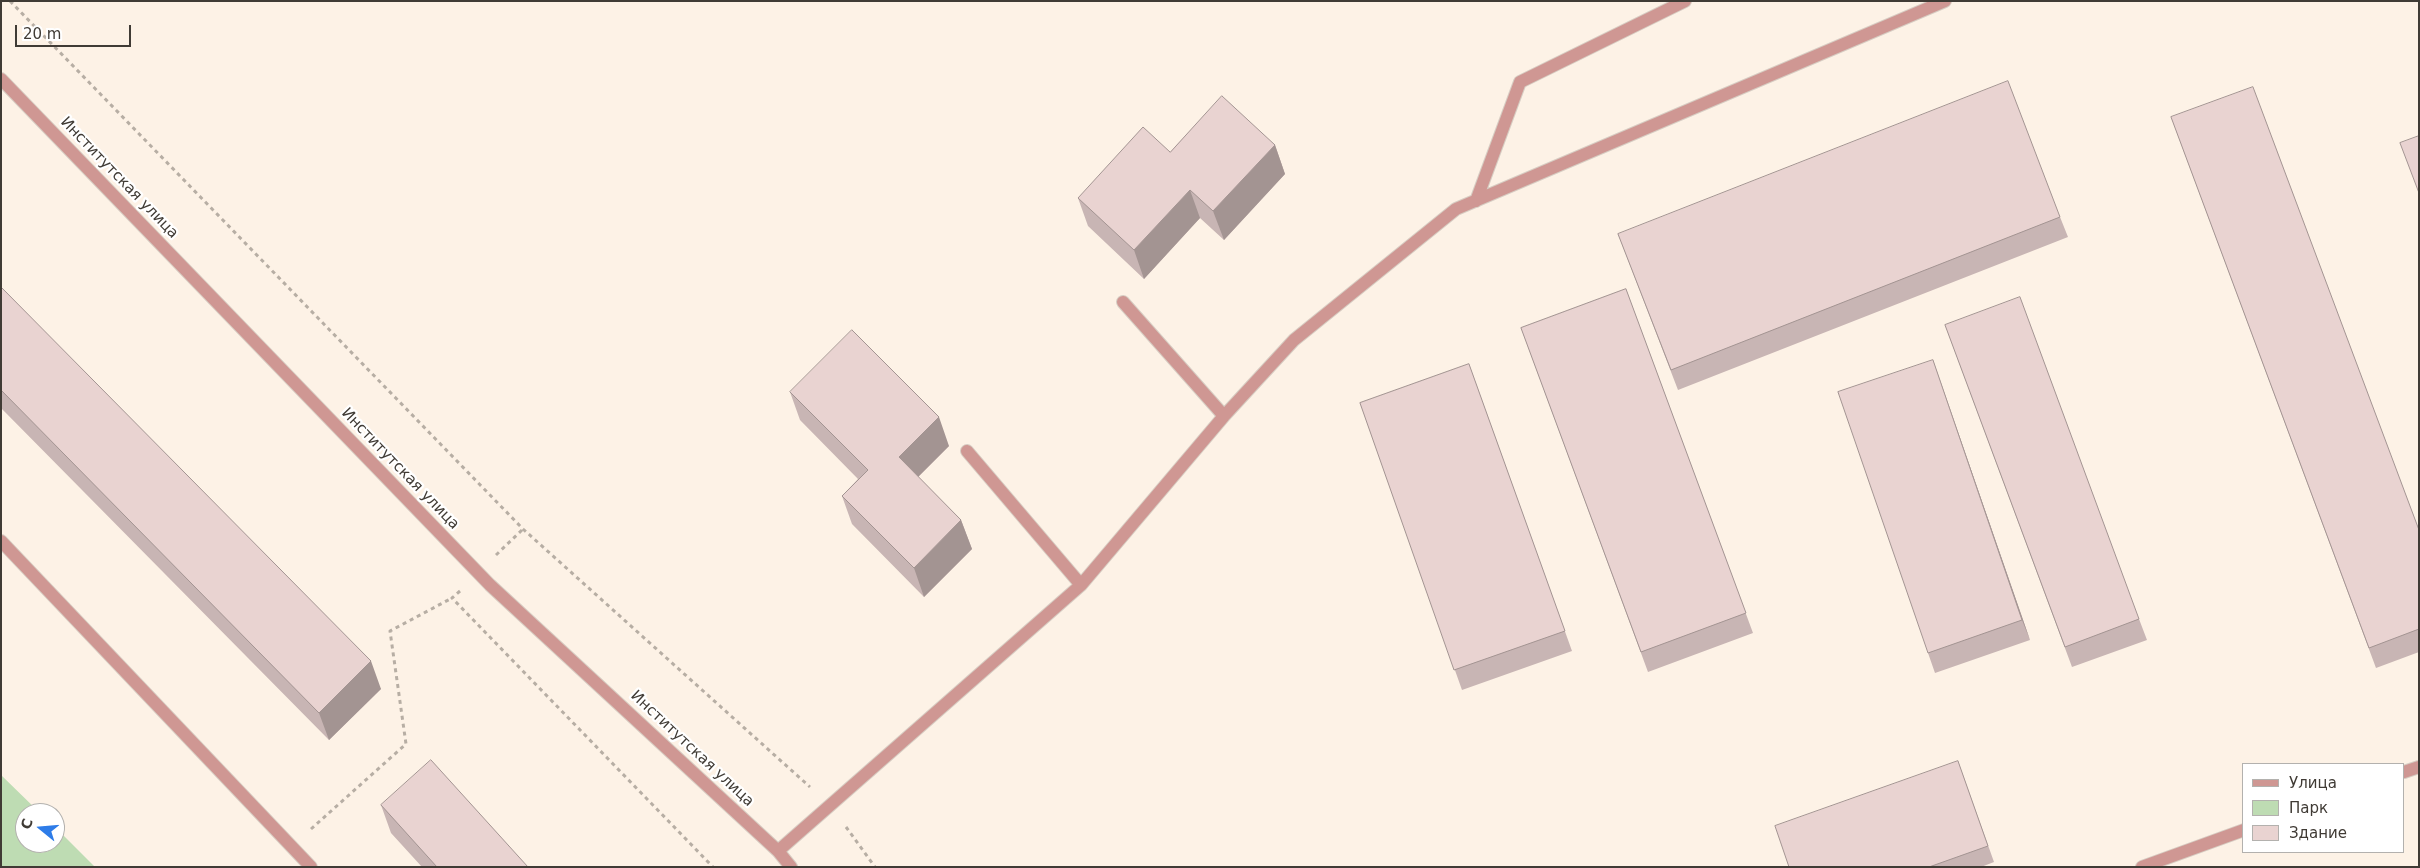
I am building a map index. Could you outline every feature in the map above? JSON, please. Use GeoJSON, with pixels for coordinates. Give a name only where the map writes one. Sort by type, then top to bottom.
{"type":"FeatureCollection","features":[{"type":"Feature","properties":{"kind":"street"},"geometry":{"type":"LineString","coordinates":[[1476,201],[1520,82],[1685,1]]}},
{"type":"Feature","properties":{"kind":"street"},"geometry":{"type":"LineString","coordinates":[[778,851],[1081,585],[1224,416],[1294,340],[1456,209],[1945,1]]}},
{"type":"Feature","properties":{"kind":"street","name":"Институтская улица"},"geometry":{"type":"LineString","coordinates":[[1,79],[478,573],[778,851],[791,867]]}},
{"type":"Feature","properties":{"kind":"street"},"geometry":{"type":"LineString","coordinates":[[1123,302],[1224,416]]}},
{"type":"Feature","properties":{"kind":"street"},"geometry":{"type":"LineString","coordinates":[[967,452],[1081,585]]}},
{"type":"Feature","properties":{"kind":"street"},"geometry":{"type":"LineString","coordinates":[[1,542],[311,867]]}},
{"type":"Feature","properties":{"kind":"street"},"geometry":{"type":"LineString","coordinates":[[2405,772],[2419,767]]}},
{"type":"Feature","properties":{"kind":"street"},"geometry":{"type":"LineString","coordinates":[[2142,867],[2242,831]]}},
{"type":"Feature","properties":{"kind":"path"},"geometry":{"type":"LineString","coordinates":[[10,1],[523,530],[830,805],[875,867]]}},
{"type":"Feature","properties":{"kind":"path"},"geometry":{"type":"LineString","coordinates":[[292,846],[406,744],[390,631],[452,598],[523,530]]}},
{"type":"Feature","properties":{"kind":"path"},"geometry":{"type":"LineString","coordinates":[[452,598],[713,867]]}},
{"type":"Feature","properties":{"kind":"green space"},"geometry":{"type":"Polygon","coordinates":[[[1,775],[30,803],[15,803],[15,853],[65,853],[65,837],[95,867],[1,867],[1,775]]]}},
{"type":"Feature","properties":{"kind":"building"},"geometry":{"type":"Polygon","coordinates":[[[2008,81],[2060,217],[1671,370],[1618,234],[2008,81]]]}},
{"type":"Feature","properties":{"kind":"building"},"geometry":{"type":"Polygon","coordinates":[[[2253,87],[2419,530],[2419,629],[2369,648],[2171,117],[2253,87]]]}},
{"type":"Feature","properties":{"kind":"building"},"geometry":{"type":"Polygon","coordinates":[[[1222,96],[1275,145],[1213,211],[1190,190],[1134,250],[1078,198],[1143,127],[1170,152],[1222,96]]]}},
{"type":"Feature","properties":{"kind":"building"},"geometry":{"type":"Polygon","coordinates":[[[2419,136],[2419,193],[2400,143],[2419,136]]]}},
{"type":"Feature","properties":{"kind":"building"},"geometry":{"type":"Polygon","coordinates":[[[1,287],[371,661],[319,713],[1,390],[1,287]]]}},
{"type":"Feature","properties":{"kind":"building"},"geometry":{"type":"Polygon","coordinates":[[[1626,289],[1746,613],[1641,652],[1521,328],[1626,289]]]}},
{"type":"Feature","properties":{"kind":"building"},"geometry":{"type":"Polygon","coordinates":[[[2020,297],[2139,619],[2065,647],[1945,325],[2020,297]]]}},
{"type":"Feature","properties":{"kind":"building"},"geometry":{"type":"Polygon","coordinates":[[[852,330],[939,417],[899,457],[961,520],[914,568],[842,496],[868,470],[790,392],[852,330]]]}},
{"type":"Feature","properties":{"kind":"building"},"geometry":{"type":"Polygon","coordinates":[[[1933,360],[2022,620],[1928,653],[1838,392],[1933,360]]]}},
{"type":"Feature","properties":{"kind":"building"},"geometry":{"type":"Polygon","coordinates":[[[1469,364],[1565,631],[1454,670],[1360,403],[1469,364]]]}},
{"type":"Feature","properties":{"kind":"building"},"geometry":{"type":"Polygon","coordinates":[[[431,760],[528,867],[437,867],[381,805],[431,760]]]}},
{"type":"Feature","properties":{"kind":"building"},"geometry":{"type":"Polygon","coordinates":[[[1958,761],[1988,846],[1929,867],[1789,867],[1775,826],[1958,761]]]}}]}
